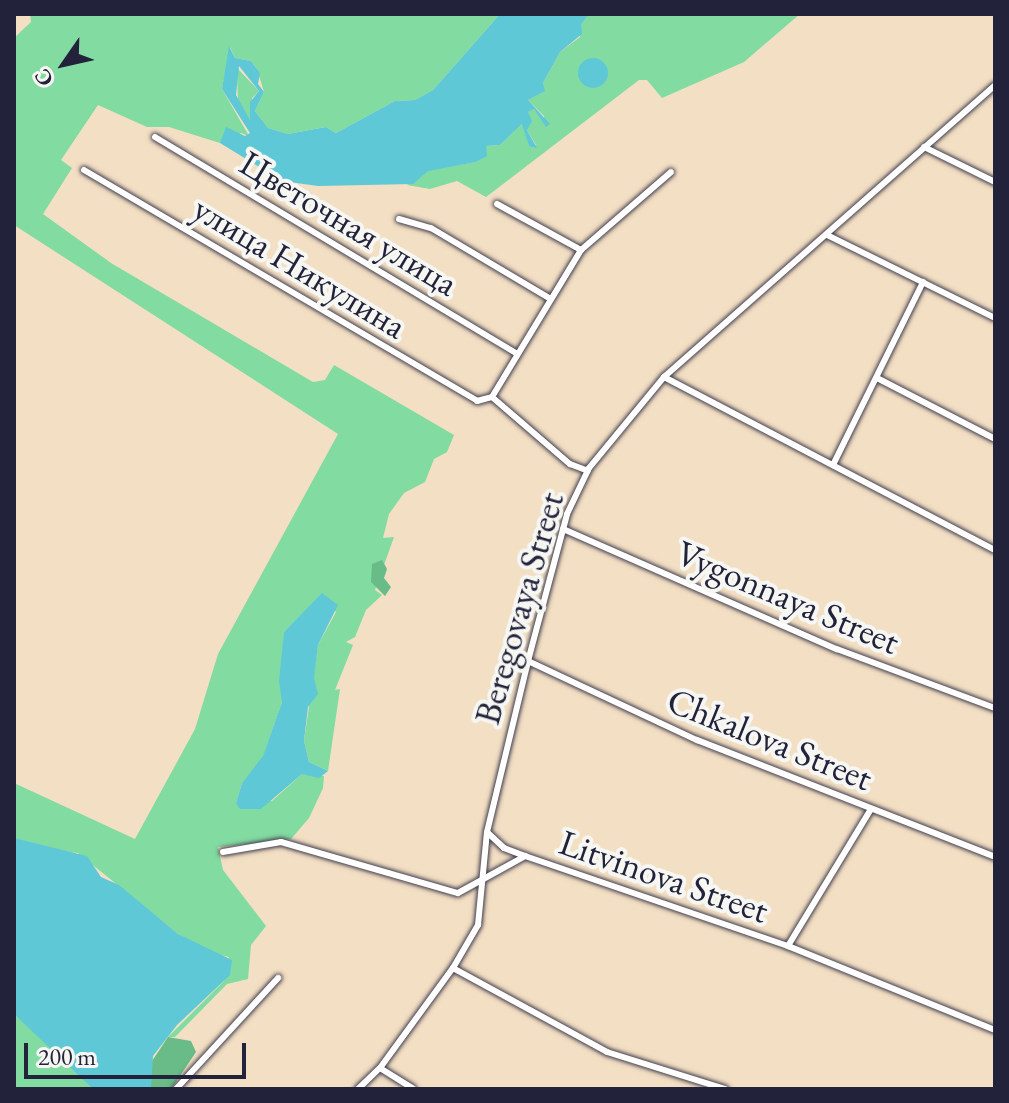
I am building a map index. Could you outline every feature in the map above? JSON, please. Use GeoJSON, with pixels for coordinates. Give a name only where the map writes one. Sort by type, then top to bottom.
{"type":"FeatureCollection","features":[{"type":"Feature","properties":{"kind":"street","name":"Beregovaya Street"},"geometry":{"type":"LineString","coordinates":[[358,1089],[380,1068],[453,968],[478,925],[487,832],[528,661],[563,529],[588,471],[617,428],[664,377],[995,85]]}},
{"type":"Feature","properties":{"kind":"street","name":"Цветочная улица"},"geometry":{"type":"LineString","coordinates":[[155,137],[516,353]]}},
{"type":"Feature","properties":{"kind":"street"},"geometry":{"type":"LineString","coordinates":[[924,147],[995,182]]}},
{"type":"Feature","properties":{"kind":"street","name":"улица Никулина"},"geometry":{"type":"LineString","coordinates":[[84,170],[477,401],[492,397]]}},
{"type":"Feature","properties":{"kind":"street"},"geometry":{"type":"LineString","coordinates":[[588,471],[570,464],[492,397],[549,298],[581,250],[671,172]]}},
{"type":"Feature","properties":{"kind":"street"},"geometry":{"type":"LineString","coordinates":[[497,204],[581,250]]}},
{"type":"Feature","properties":{"kind":"street"},"geometry":{"type":"LineString","coordinates":[[399,219],[431,228],[549,298]]}},
{"type":"Feature","properties":{"kind":"street"},"geometry":{"type":"LineString","coordinates":[[827,235],[995,318]]}},
{"type":"Feature","properties":{"kind":"street"},"geometry":{"type":"LineString","coordinates":[[833,465],[923,282]]}},
{"type":"Feature","properties":{"kind":"street"},"geometry":{"type":"LineString","coordinates":[[664,377],[995,550]]}},
{"type":"Feature","properties":{"kind":"street"},"geometry":{"type":"LineString","coordinates":[[877,378],[995,439]]}},
{"type":"Feature","properties":{"kind":"street","name":"Vygonnaya Street"},"geometry":{"type":"LineString","coordinates":[[563,529],[837,649],[995,708]]}},
{"type":"Feature","properties":{"kind":"street","name":"Chkalova Street"},"geometry":{"type":"LineString","coordinates":[[528,661],[697,740],[995,857]]}},
{"type":"Feature","properties":{"kind":"street"},"geometry":{"type":"LineString","coordinates":[[788,946],[871,809]]}},
{"type":"Feature","properties":{"kind":"street"},"geometry":{"type":"LineString","coordinates":[[487,832],[504,848],[525,856]]}},
{"type":"Feature","properties":{"kind":"street","name":"Litvinova Street"},"geometry":{"type":"LineString","coordinates":[[223,852],[281,842],[454,892],[525,856],[788,946],[995,1030]]}},
{"type":"Feature","properties":{"kind":"street"},"geometry":{"type":"LineString","coordinates":[[453,968],[607,1052],[725,1089]]}},
{"type":"Feature","properties":{"kind":"street"},"geometry":{"type":"LineString","coordinates":[[176,1089],[278,978]]}},
{"type":"Feature","properties":{"kind":"street"},"geometry":{"type":"LineString","coordinates":[[380,1068],[413,1089]]}},
{"type":"Feature","properties":{"kind":"green space"},"geometry":{"type":"Polygon","coordinates":[[[30,14],[500,14],[433,90],[415,100],[395,101],[336,133],[326,127],[288,134],[268,128],[255,111],[264,92],[257,69],[251,61],[235,58],[230,47],[222,89],[249,136],[241,133],[220,143],[169,127],[147,127],[98,105],[61,160],[72,168],[43,214],[111,263],[313,382],[325,380],[334,365],[454,435],[447,452],[434,459],[425,482],[404,493],[389,514],[383,538],[394,537],[375,590],[382,595],[366,610],[355,637],[346,642],[353,645],[335,690],[340,689],[328,771],[309,762],[304,741],[318,645],[336,612],[322,594],[284,632],[282,702],[263,757],[242,783],[236,803],[272,801],[302,774],[324,776],[323,788],[309,818],[291,839],[218,847],[223,870],[266,926],[251,945],[248,979],[227,984],[175,1037],[168,1037],[224,981],[229,957],[207,952],[178,934],[78,853],[38,848],[14,838],[14,783],[135,839],[195,729],[218,654],[338,434],[14,225],[14,38],[31,22],[30,14]]]}},
{"type":"Feature","properties":{"kind":"green space"},"geometry":{"type":"Polygon","coordinates":[[[589,14],[800,14],[744,62],[662,98],[647,80],[639,80],[486,197],[457,181],[430,189],[407,185],[428,170],[476,162],[486,156],[486,146],[500,145],[523,123],[529,146],[536,145],[527,130],[527,112],[534,109],[544,122],[544,116],[528,100],[544,91],[543,83],[560,52],[580,37],[580,24],[589,14]]]}},
{"type":"Feature","properties":{"kind":"green space"},"geometry":{"type":"Polygon","coordinates":[[[237,68],[259,91],[252,98],[250,120],[238,105],[237,68]]]}},
{"type":"Feature","properties":{"kind":"green space"},"geometry":{"type":"Polygon","coordinates":[[[382,560],[387,569],[384,578],[391,587],[385,596],[371,582],[372,564],[382,560]]]}},
{"type":"Feature","properties":{"kind":"green space"},"geometry":{"type":"Polygon","coordinates":[[[14,1014],[49,1044],[93,1089],[14,1089],[14,1014]]]}},
{"type":"Feature","properties":{"kind":"green space"},"geometry":{"type":"Polygon","coordinates":[[[168,1037],[191,1041],[196,1052],[171,1089],[151,1089],[150,1064],[168,1037]]]}},
{"type":"Feature","properties":{"kind":"water"},"geometry":{"type":"Polygon","coordinates":[[[500,14],[589,14],[581,24],[582,34],[560,52],[543,83],[545,91],[528,100],[550,124],[546,127],[534,109],[528,112],[532,121],[527,130],[537,148],[529,146],[522,124],[500,145],[486,146],[487,156],[476,162],[428,171],[413,184],[318,186],[282,181],[220,143],[226,127],[245,136],[250,133],[222,89],[229,46],[235,58],[251,61],[260,73],[258,84],[264,92],[255,111],[268,128],[288,134],[326,127],[336,133],[395,101],[415,100],[433,90],[500,14]],[[239,66],[236,95],[250,120],[250,102],[259,91],[239,66]]]}},
{"type":"Feature","properties":{"kind":"water"},"geometry":{"type":"Polygon","coordinates":[[[593,58],[604,62],[608,73],[604,84],[593,88],[582,84],[578,73],[582,62],[593,58]]]}},
{"type":"Feature","properties":{"kind":"water"},"geometry":{"type":"Polygon","coordinates":[[[322,593],[338,605],[318,645],[314,678],[318,694],[308,707],[304,741],[309,762],[328,771],[319,778],[302,774],[261,809],[240,809],[236,803],[242,783],[263,756],[282,702],[279,681],[284,632],[322,593]]]}},
{"type":"Feature","properties":{"kind":"water"},"geometry":{"type":"Polygon","coordinates":[[[14,838],[87,856],[101,877],[119,885],[178,934],[232,960],[230,975],[177,1025],[153,1056],[151,1089],[93,1089],[14,1014],[14,838]]]}}]}
